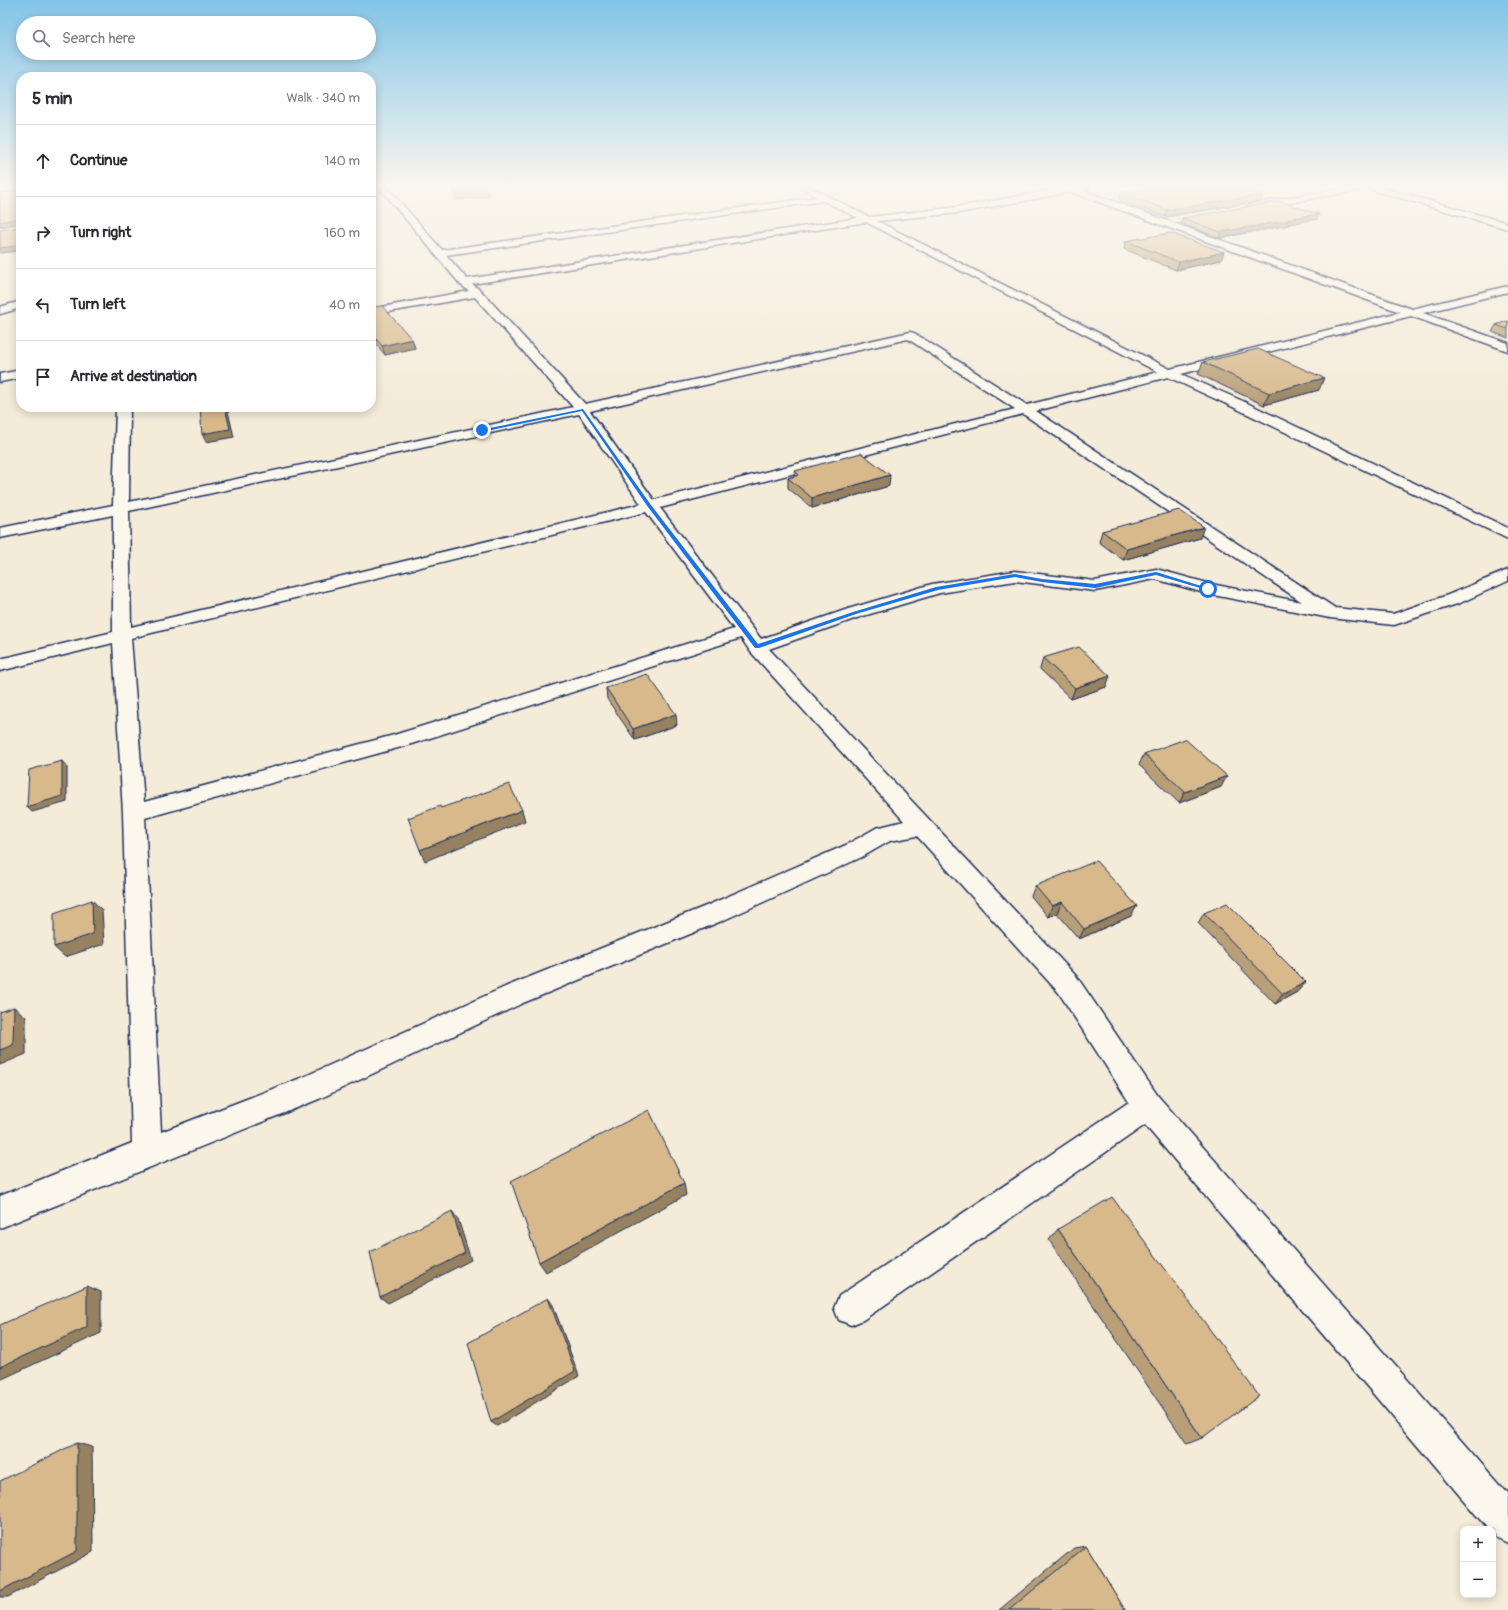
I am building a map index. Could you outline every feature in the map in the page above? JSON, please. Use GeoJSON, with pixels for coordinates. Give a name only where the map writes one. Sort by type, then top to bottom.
{"type":"FeatureCollection","features":[{"type":"Feature","properties":{"kind":"street"},"geometry":{"type":"LineString","coordinates":[[448,262],[583,410],[650,506],[751,639],[1068,984],[1148,1106],[1508,1523]]}},
{"type":"Feature","properties":{"kind":"street"},"geometry":{"type":"LineString","coordinates":[[376,311],[471,288],[623,262]]}},
{"type":"Feature","properties":{"kind":"street"},"geometry":{"type":"LineString","coordinates":[[952,262],[1168,373],[1240,405],[1508,534]]}},
{"type":"Feature","properties":{"kind":"street"},"geometry":{"type":"LineString","coordinates":[[1276,262],[1508,347]]}},
{"type":"Feature","properties":{"kind":"street"},"geometry":{"type":"LineString","coordinates":[[0,666],[650,506],[1027,411],[1168,373],[1413,311],[1508,289]]}},
{"type":"Feature","properties":{"kind":"street"},"geometry":{"type":"LineString","coordinates":[[0,311],[16,306]]}},
{"type":"Feature","properties":{"kind":"street"},"geometry":{"type":"LineString","coordinates":[[0,533],[121,509],[583,410],[910,335],[1027,411],[1330,613]]}},
{"type":"Feature","properties":{"kind":"street"},"geometry":{"type":"LineString","coordinates":[[0,378],[16,375]]}},
{"type":"Feature","properties":{"kind":"street"},"geometry":{"type":"LineString","coordinates":[[123,412],[121,509],[122,635],[134,813],[147,1152]]}},
{"type":"Feature","properties":{"kind":"street"},"geometry":{"type":"LineString","coordinates":[[134,813],[398,741],[751,639],[854,613],[938,588],[1015,576],[1095,586],[1156,574],[1208,589],[1330,613],[1394,620],[1454,599],[1508,575]]}},
{"type":"Feature","properties":{"kind":"street"},"geometry":{"type":"LineString","coordinates":[[0,1212],[309,1088],[514,995],[715,913],[854,851],[884,834],[922,826]]}},
{"type":"Feature","properties":{"kind":"street"},"geometry":{"type":"LineString","coordinates":[[851,1308],[1148,1106]]}},
{"type":"Feature","properties":{"kind":"building"},"geometry":{"type":"Polygon","coordinates":[[[382,306],[412,339],[382,346],[376,339],[376,307],[382,306]]]}},
{"type":"Feature","properties":{"kind":"building"},"geometry":{"type":"Polygon","coordinates":[[[1508,321],[1508,329],[1496,325],[1508,321]]]}},
{"type":"Feature","properties":{"kind":"building"},"geometry":{"type":"Polygon","coordinates":[[[1258,349],[1324,378],[1269,393],[1203,362],[1258,349]]]}},
{"type":"Feature","properties":{"kind":"building"},"geometry":{"type":"Polygon","coordinates":[[[200,412],[226,412],[230,429],[202,434],[200,412]]]}},
{"type":"Feature","properties":{"kind":"building"},"geometry":{"type":"Polygon","coordinates":[[[861,453],[890,475],[812,498],[788,478],[799,475],[795,471],[861,453]]]}},
{"type":"Feature","properties":{"kind":"building"},"geometry":{"type":"Polygon","coordinates":[[[1179,510],[1204,527],[1127,549],[1102,531],[1179,510]]]}},
{"type":"Feature","properties":{"kind":"building"},"geometry":{"type":"Polygon","coordinates":[[[1079,647],[1110,676],[1075,688],[1043,658],[1079,647]]]}},
{"type":"Feature","properties":{"kind":"building"},"geometry":{"type":"Polygon","coordinates":[[[647,674],[676,714],[633,729],[606,688],[647,674]]]}},
{"type":"Feature","properties":{"kind":"building"},"geometry":{"type":"Polygon","coordinates":[[[1185,739],[1227,776],[1185,792],[1144,754],[1185,739]]]}},
{"type":"Feature","properties":{"kind":"building"},"geometry":{"type":"Polygon","coordinates":[[[62,761],[62,796],[27,807],[29,770],[62,761]]]}},
{"type":"Feature","properties":{"kind":"building"},"geometry":{"type":"Polygon","coordinates":[[[509,784],[522,810],[420,850],[408,818],[509,784]]]}},
{"type":"Feature","properties":{"kind":"building"},"geometry":{"type":"Polygon","coordinates":[[[1096,861],[1137,906],[1084,929],[1062,902],[1052,906],[1035,886],[1096,861]]]}},
{"type":"Feature","properties":{"kind":"building"},"geometry":{"type":"Polygon","coordinates":[[[92,900],[93,934],[54,947],[54,913],[92,900]]]}},
{"type":"Feature","properties":{"kind":"building"},"geometry":{"type":"Polygon","coordinates":[[[1227,903],[1306,982],[1283,994],[1204,913],[1227,903]]]}},
{"type":"Feature","properties":{"kind":"building"},"geometry":{"type":"Polygon","coordinates":[[[14,1007],[13,1045],[0,1050],[0,1012],[14,1007]]]}},
{"type":"Feature","properties":{"kind":"building"},"geometry":{"type":"Polygon","coordinates":[[[649,1110],[684,1183],[539,1262],[511,1181],[649,1110]]]}},
{"type":"Feature","properties":{"kind":"building"},"geometry":{"type":"Polygon","coordinates":[[[1112,1197],[1259,1396],[1202,1438],[1058,1229],[1112,1197]]]}},
{"type":"Feature","properties":{"kind":"building"},"geometry":{"type":"Polygon","coordinates":[[[452,1211],[465,1253],[380,1297],[370,1252],[452,1211]]]}},
{"type":"Feature","properties":{"kind":"building"},"geometry":{"type":"Polygon","coordinates":[[[87,1286],[87,1327],[0,1367],[0,1325],[87,1286]]]}},
{"type":"Feature","properties":{"kind":"building"},"geometry":{"type":"Polygon","coordinates":[[[548,1298],[575,1371],[491,1422],[468,1343],[548,1298]]]}},
{"type":"Feature","properties":{"kind":"building"},"geometry":{"type":"Polygon","coordinates":[[[77,1443],[77,1551],[0,1591],[0,1481],[77,1443]]]}},
{"type":"Feature","properties":{"kind":"building"},"geometry":{"type":"Polygon","coordinates":[[[1086,1546],[1125,1610],[1009,1610],[1086,1546]]]}},
{"type":"Feature","properties":{"kind":"route"},"geometry":{"type":"LineString","coordinates":[[482,430],[583,410],[650,506],[757,647],[854,613],[938,588],[1015,576],[1095,586],[1156,574],[1208,589]]}}]}
